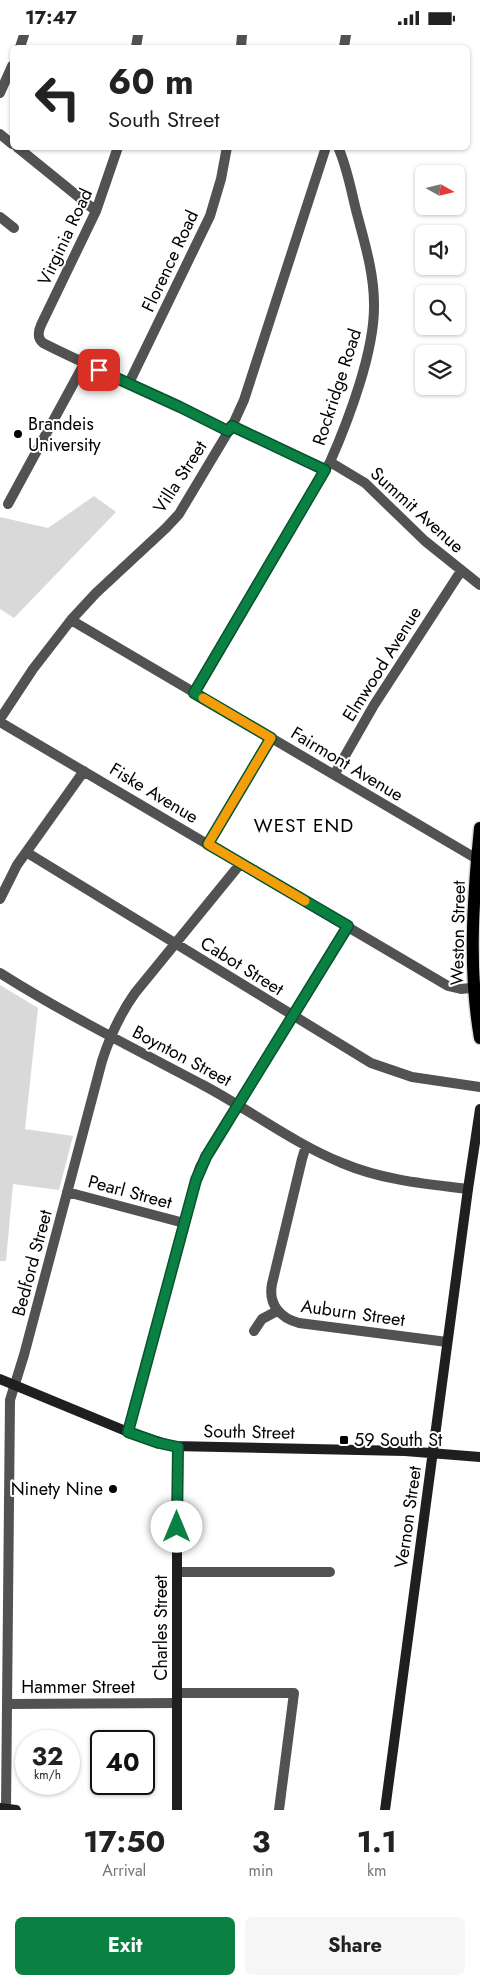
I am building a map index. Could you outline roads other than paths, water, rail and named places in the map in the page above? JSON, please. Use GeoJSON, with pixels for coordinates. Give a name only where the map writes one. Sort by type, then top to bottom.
{"type":"FeatureCollection","features":[{"type":"Feature","properties":{"kind":"main road","name":"Weston Street"},"geometry":{"type":"LineString","coordinates":[[480,828],[474,923],[480,1038]]}},
{"type":"Feature","properties":{"kind":"street"},"geometry":{"type":"LineString","coordinates":[[0,93],[10,70]]}},
{"type":"Feature","properties":{"kind":"street"},"geometry":{"type":"LineString","coordinates":[[0,134],[10,142]]}},
{"type":"Feature","properties":{"kind":"street"},"geometry":{"type":"LineString","coordinates":[[21,150],[96,211]]}},
{"type":"Feature","properties":{"kind":"street","name":"Virginia Road"},"geometry":{"type":"LineString","coordinates":[[40,339],[41,325],[96,211],[117,150]]}},
{"type":"Feature","properties":{"kind":"street","name":"Florence Road"},"geometry":{"type":"LineString","coordinates":[[129,383],[210,216],[221,179],[226,150]]}},
{"type":"Feature","properties":{"kind":"street","name":"Villa Street"},"geometry":{"type":"LineString","coordinates":[[0,720],[33,669],[71,620],[96,593],[172,521],[189,499],[230,429],[244,400],[325,150]]}},
{"type":"Feature","properties":{"kind":"street","name":"Rockridge Road"},"geometry":{"type":"LineString","coordinates":[[194,693],[327,466],[346,423],[366,360],[374,321],[372,274],[339,150]]}},
{"type":"Feature","properties":{"kind":"street"},"geometry":{"type":"LineString","coordinates":[[0,217],[14,228]]}},
{"type":"Feature","properties":{"kind":"street","name":"Summit Avenue"},"geometry":{"type":"LineString","coordinates":[[40,339],[43,343],[84,364],[230,429],[353,475],[371,488],[414,531],[480,585]]}},
{"type":"Feature","properties":{"kind":"street"},"geometry":{"type":"LineString","coordinates":[[8,504],[84,364]]}},
{"type":"Feature","properties":{"kind":"street","name":"Elmwood Avenue"},"geometry":{"type":"LineString","coordinates":[[334,775],[374,705],[461,571]]}},
{"type":"Feature","properties":{"kind":"street","name":"Fairmont Avenue"},"geometry":{"type":"LineString","coordinates":[[71,620],[478,859]]}},
{"type":"Feature","properties":{"kind":"street","name":"Fiske Avenue"},"geometry":{"type":"LineString","coordinates":[[0,720],[451,988],[477,988]]}},
{"type":"Feature","properties":{"kind":"street"},"geometry":{"type":"LineString","coordinates":[[208,844],[271,738]]}},
{"type":"Feature","properties":{"kind":"street"},"geometry":{"type":"LineString","coordinates":[[0,899],[14,870],[84,771]]}},
{"type":"Feature","properties":{"kind":"street","name":"Cabot Street"},"geometry":{"type":"LineString","coordinates":[[26,852],[351,1053],[384,1069],[420,1078],[480,1087]]}},
{"type":"Feature","properties":{"kind":"street","name":"Bedford Street"},"geometry":{"type":"LineString","coordinates":[[7,1809],[8,1703],[4,1583],[9,1408],[110,1036],[131,999],[241,863]]}},
{"type":"Feature","properties":{"kind":"street"},"geometry":{"type":"LineString","coordinates":[[128,1432],[200,1167],[348,926]]}},
{"type":"Feature","properties":{"kind":"street","name":"Boynton Street"},"geometry":{"type":"LineString","coordinates":[[0,973],[110,1036],[238,1105],[306,1146],[343,1164],[407,1181],[468,1189]]}},
{"type":"Feature","properties":{"kind":"street","name":"Vernon Street"},"geometry":{"type":"LineString","coordinates":[[385,1810],[480,1109]]}},
{"type":"Feature","properties":{"kind":"street","name":"Auburn Street"},"geometry":{"type":"LineString","coordinates":[[306,1146],[271,1288],[272,1301],[277,1311],[286,1319],[299,1323],[447,1342]]}},
{"type":"Feature","properties":{"kind":"street","name":"Pearl Street"},"geometry":{"type":"LineString","coordinates":[[67,1192],[184,1223]]}},
{"type":"Feature","properties":{"kind":"street"},"geometry":{"type":"LineString","coordinates":[[254,1331],[262,1319],[277,1311]]}},
{"type":"Feature","properties":{"kind":"street","name":"South Street"},"geometry":{"type":"LineString","coordinates":[[0,1379],[128,1432],[159,1443],[178,1447],[433,1453],[480,1457]]}},
{"type":"Feature","properties":{"kind":"street","name":"Charles Street"},"geometry":{"type":"LineString","coordinates":[[177,1810],[178,1447]]}},
{"type":"Feature","properties":{"kind":"street"},"geometry":{"type":"LineString","coordinates":[[177,1572],[330,1571]]}},
{"type":"Feature","properties":{"kind":"street","name":"Hammer Street"},"geometry":{"type":"LineString","coordinates":[[8,1703],[294,1693],[280,1810]]}},
{"type":"Feature","properties":{"kind":"place","name":"Brandeis University"},"geometry":{"type":"Point","coordinates":[18,434]}},
{"type":"Feature","properties":{"kind":"place","name":"59 South St"},"geometry":{"type":"Point","coordinates":[344,1440]}},
{"type":"Feature","properties":{"kind":"place","name":"Ninety Nine"},"geometry":{"type":"Point","coordinates":[113,1489]}},
{"type":"Feature","properties":{"kind":"district","name":"WEST END"},"geometry":{"type":"Point","coordinates":[304,825]}}]}
